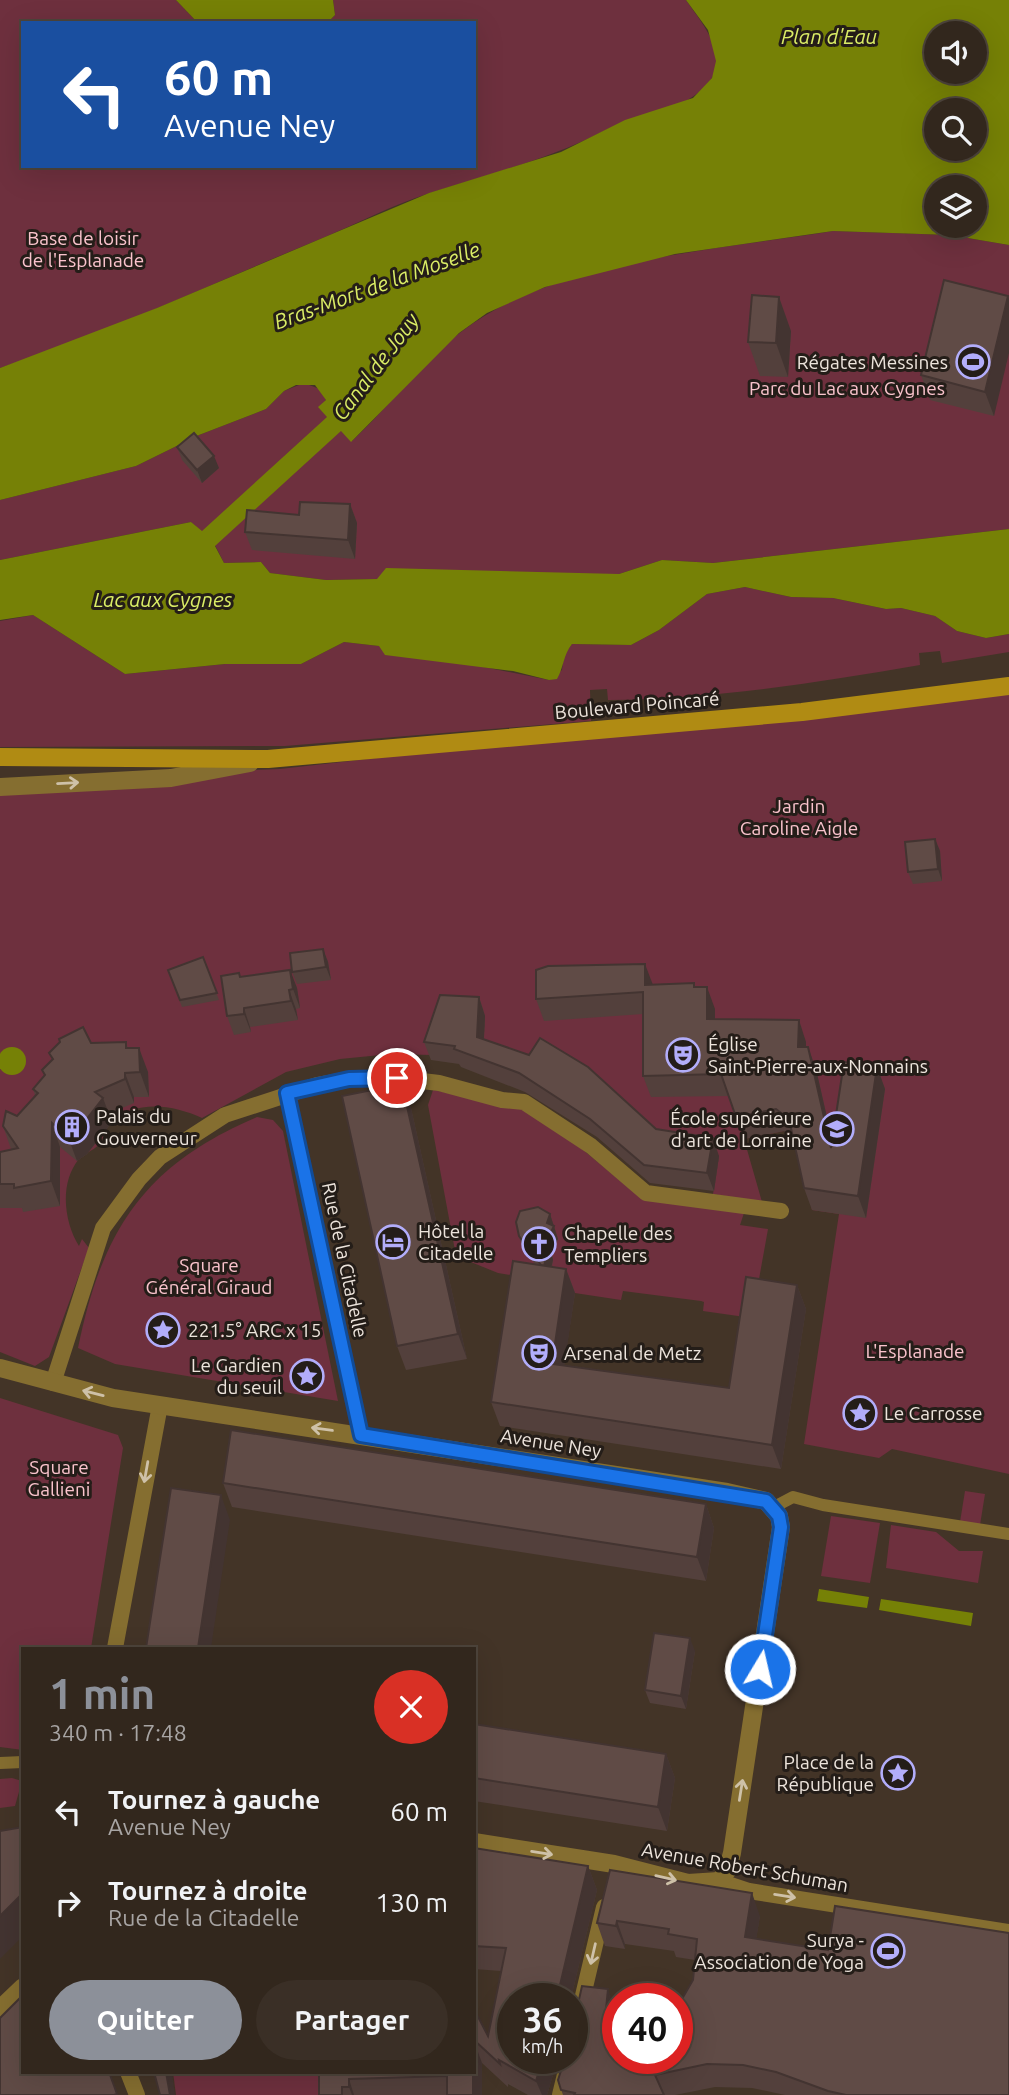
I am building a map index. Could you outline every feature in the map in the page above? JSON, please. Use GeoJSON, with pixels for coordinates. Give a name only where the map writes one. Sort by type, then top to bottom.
{"type":"FeatureCollection","features":[{"type":"Feature","properties":{"kind":"main road","name":"Boulevard Poincaré"},"geometry":{"type":"LineString","coordinates":[[0,757],[268,759],[802,712],[1009,686]]}},
{"type":"Feature","properties":{"kind":"street","name":"Boulevard Poincaré"},"geometry":{"type":"LineString","coordinates":[[0,787],[171,778],[268,759]]}},
{"type":"Feature","properties":{"kind":"street"},"geometry":{"type":"LineString","coordinates":[[53,1383],[103,1228],[139,1179],[160,1157],[225,1115],[287,1093],[349,1079],[397,1078],[439,1083],[502,1100],[524,1102],[592,1146],[646,1193],[781,1212]]}},
{"type":"Feature","properties":{"kind":"street","name":"Rue de la Citadelle"},"geometry":{"type":"LineString","coordinates":[[287,1093],[361,1435]]}},
{"type":"Feature","properties":{"kind":"street","name":"Avenue Ney"},"geometry":{"type":"LineString","coordinates":[[0,1368],[53,1383],[160,1405],[727,1492],[766,1501],[774,1507]]}},
{"type":"Feature","properties":{"kind":"street"},"geometry":{"type":"LineString","coordinates":[[115,1647],[160,1405]]}},
{"type":"Feature","properties":{"kind":"street"},"geometry":{"type":"LineString","coordinates":[[719,1881],[727,1871],[732,1853],[771,1598],[781,1527],[774,1507],[793,1497],[832,1507],[1009,1534]]}},
{"type":"Feature","properties":{"kind":"street"},"geometry":{"type":"LineString","coordinates":[[0,1763],[21,1762]]}},
{"type":"Feature","properties":{"kind":"street","name":"Avenue Robert Schuman"},"geometry":{"type":"LineString","coordinates":[[476,1842],[614,1864],[688,1883],[719,1881],[749,1891],[1009,1932]]}},
{"type":"Feature","properties":{"kind":"street"},"geometry":{"type":"LineString","coordinates":[[586,1983],[614,1864]]}},
{"type":"Feature","properties":{"kind":"street"},"geometry":{"type":"LineString","coordinates":[[0,2009],[21,1989]]}},
{"type":"Feature","properties":{"kind":"street"},"geometry":{"type":"LineString","coordinates":[[129,2074],[137,2095]]}},
{"type":"Feature","properties":{"kind":"street"},"geometry":{"type":"LineString","coordinates":[[560,2095],[565,2074]]}},
{"type":"Feature","properties":{"kind":"green space","name":"Base de loisir de l'Esplanade"},"geometry":{"type":"Polygon","coordinates":[[[0,0],[176,0],[196,21],[21,21],[21,168],[476,168],[476,21],[329,21],[335,15],[333,0],[686,0],[711,38],[717,60],[715,71],[700,92],[688,100],[616,126],[538,159],[401,203],[123,322],[0,368],[0,0]]]}},
{"type":"Feature","properties":{"kind":"green space","name":"Parc du Lac aux Cygnes"},"geometry":{"type":"Polygon","coordinates":[[[833,231],[924,234],[924,238],[968,238],[1009,245],[1009,529],[713,563],[662,560],[619,574],[326,580],[270,573],[261,562],[224,563],[215,545],[191,522],[0,560],[0,500],[136,466],[199,435],[266,409],[284,391],[304,383],[322,390],[326,400],[319,408],[352,441],[447,344],[499,307],[543,288],[590,273],[690,252],[833,231]]]}},
{"type":"Feature","properties":{"kind":"green space"},"geometry":{"type":"Polygon","coordinates":[[[745,587],[791,597],[833,598],[886,609],[901,608],[935,616],[957,631],[986,638],[1009,634],[1009,652],[942,663],[940,651],[919,653],[920,665],[803,684],[686,697],[608,700],[607,689],[590,690],[591,721],[285,746],[0,747],[0,621],[33,615],[125,674],[225,664],[301,664],[344,642],[379,646],[549,680],[562,670],[564,654],[572,644],[631,645],[659,630],[707,594],[745,587]]]}},
{"type":"Feature","properties":{"kind":"green space"},"geometry":{"type":"Polygon","coordinates":[[[1009,686],[1009,1474],[892,1449],[879,1458],[804,1444],[839,1214],[812,1210],[794,1126],[784,1131],[744,1139],[762,1202],[713,1194],[719,1156],[524,1091],[458,1046],[484,1032],[485,1015],[432,1055],[391,1054],[340,1059],[286,1072],[202,1118],[179,1110],[155,1107],[143,1107],[120,1115],[107,1126],[98,1145],[79,1159],[68,1179],[66,1202],[70,1226],[79,1246],[82,1239],[89,1248],[49,1357],[35,1366],[0,1352],[0,780],[280,769],[1009,686]]]}},
{"type":"Feature","properties":{"kind":"green space"},"geometry":{"type":"Polygon","coordinates":[[[433,1090],[520,1107],[576,1144],[642,1199],[744,1213],[740,1225],[768,1229],[752,1318],[703,1311],[704,1302],[701,1301],[623,1291],[621,1300],[522,1285],[523,1277],[498,1273],[456,1256],[428,1105],[433,1090]]]}},
{"type":"Feature","properties":{"kind":"green space","name":"Square Général Giraud"},"geometry":{"type":"Polygon","coordinates":[[[257,1117],[273,1120],[283,1131],[338,1401],[115,1364],[78,1348],[100,1269],[115,1236],[134,1206],[157,1180],[185,1157],[218,1136],[257,1117]]]}},
{"type":"Feature","properties":{"kind":"green space","name":"Square Gallieni"},"geometry":{"type":"Polygon","coordinates":[[[0,1398],[118,1435],[123,1448],[91,1647],[21,1647],[21,1750],[0,1747],[0,1398]]]}},
{"type":"Feature","properties":{"kind":"green space"},"geometry":{"type":"Polygon","coordinates":[[[965,1491],[985,1494],[980,1525],[960,1522],[965,1491]]]}},
{"type":"Feature","properties":{"kind":"green space"},"geometry":{"type":"Polygon","coordinates":[[[831,1516],[880,1523],[870,1583],[821,1576],[831,1516]]]}},
{"type":"Feature","properties":{"kind":"green space"},"geometry":{"type":"Polygon","coordinates":[[[891,1525],[936,1532],[959,1551],[983,1551],[978,1583],[886,1568],[891,1525]]]}},
{"type":"Feature","properties":{"kind":"green space"},"geometry":{"type":"Polygon","coordinates":[[[0,1779],[21,1781],[15,1806],[0,1808],[0,1779]]]}},
{"type":"Feature","properties":{"kind":"green space"},"geometry":{"type":"Polygon","coordinates":[[[173,2074],[328,2074],[327,2095],[176,2095],[173,2074]]]}},
{"type":"Feature","properties":{"kind":"water"},"geometry":{"type":"Polygon","coordinates":[[[176,0],[333,0],[335,15],[329,21],[196,21],[176,0]]]}},
{"type":"Feature","properties":{"kind":"water"},"geometry":{"type":"Polygon","coordinates":[[[686,0],[1009,0],[1009,245],[968,238],[987,238],[987,175],[924,175],[924,234],[833,231],[675,254],[545,287],[487,313],[459,333],[351,442],[341,431],[215,546],[224,563],[261,562],[270,573],[326,580],[377,579],[386,568],[619,574],[662,560],[713,563],[1009,529],[1009,634],[986,638],[957,631],[935,616],[901,608],[886,609],[833,598],[791,597],[745,587],[707,594],[659,630],[631,645],[572,644],[557,679],[549,680],[513,671],[385,655],[379,646],[344,642],[301,664],[225,664],[125,674],[33,615],[0,620],[0,560],[191,522],[202,531],[327,417],[318,407],[326,400],[315,385],[296,385],[284,391],[266,409],[199,435],[136,466],[0,500],[0,368],[157,308],[429,193],[561,152],[625,120],[693,98],[712,78],[716,61],[708,30],[686,0]]]}},
{"type":"Feature","properties":{"kind":"water"},"geometry":{"type":"Polygon","coordinates":[[[6,1048],[18,1048],[25,1055],[25,1067],[18,1074],[6,1074],[-1,1067],[-1,1055],[6,1048]]]}},
{"type":"Feature","properties":{"kind":"water"},"geometry":{"type":"Polygon","coordinates":[[[819,1589],[869,1597],[867,1608],[817,1601],[819,1589]]]}},
{"type":"Feature","properties":{"kind":"water"},"geometry":{"type":"Polygon","coordinates":[[[881,1599],[973,1613],[971,1626],[879,1610],[881,1599]]]}},
{"type":"Feature","properties":{"kind":"building","name":"Régates Messines"},"geometry":{"type":"Polygon","coordinates":[[[944,280],[1008,296],[985,392],[921,375],[944,280]]]}},
{"type":"Feature","properties":{"kind":"building"},"geometry":{"type":"Polygon","coordinates":[[[752,295],[779,297],[776,343],[748,342],[752,295]]]}},
{"type":"Feature","properties":{"kind":"building"},"geometry":{"type":"Polygon","coordinates":[[[194,433],[214,456],[197,470],[177,447],[194,433]]]}},
{"type":"Feature","properties":{"kind":"building"},"geometry":{"type":"Polygon","coordinates":[[[300,502],[350,504],[348,540],[245,532],[247,510],[299,515],[300,502]]]}},
{"type":"Feature","properties":{"kind":"building"},"geometry":{"type":"Polygon","coordinates":[[[935,839],[938,869],[908,872],[905,842],[935,839]]]}},
{"type":"Feature","properties":{"kind":"building"},"geometry":{"type":"Polygon","coordinates":[[[323,949],[326,967],[292,972],[290,953],[323,949]]]}},
{"type":"Feature","properties":{"kind":"building"},"geometry":{"type":"Polygon","coordinates":[[[203,957],[217,993],[180,1000],[168,970],[203,957]]]}},
{"type":"Feature","properties":{"kind":"building"},"geometry":{"type":"Polygon","coordinates":[[[645,964],[645,985],[694,983],[694,987],[707,987],[707,1019],[799,1020],[798,1047],[808,1047],[831,1148],[844,1062],[877,1067],[858,1196],[804,1188],[789,1119],[776,1109],[736,1117],[721,1074],[643,1076],[643,992],[536,999],[536,970],[548,966],[645,964]]]}},
{"type":"Feature","properties":{"kind":"building"},"geometry":{"type":"Polygon","coordinates":[[[290,970],[293,989],[289,990],[291,1001],[244,1008],[244,1014],[227,1016],[221,976],[239,973],[240,977],[290,970]]]}},
{"type":"Feature","properties":{"kind":"building"},"geometry":{"type":"Polygon","coordinates":[[[440,995],[479,997],[477,1037],[529,1055],[540,1038],[588,1067],[656,1129],[713,1138],[707,1173],[644,1165],[590,1119],[519,1073],[454,1049],[455,1046],[424,1042],[440,995]]]}},
{"type":"Feature","properties":{"kind":"building"},"geometry":{"type":"Polygon","coordinates":[[[83,1027],[91,1043],[126,1042],[126,1048],[139,1048],[140,1072],[125,1073],[125,1079],[95,1092],[103,1098],[78,1130],[68,1137],[52,1123],[51,1181],[14,1188],[14,1184],[0,1184],[0,1152],[18,1148],[3,1126],[6,1111],[17,1116],[38,1093],[33,1089],[45,1075],[42,1070],[53,1059],[49,1053],[60,1042],[59,1039],[83,1027]]]}},
{"type":"Feature","properties":{"kind":"building"},"geometry":{"type":"Polygon","coordinates":[[[402,1084],[458,1334],[397,1346],[342,1096],[402,1084]]]}},
{"type":"Feature","properties":{"kind":"building","name":"Chapelle des Templiers"},"geometry":{"type":"Polygon","coordinates":[[[538,1207],[550,1214],[547,1223],[554,1226],[547,1240],[549,1248],[544,1266],[519,1236],[516,1222],[520,1211],[538,1207]]]}},
{"type":"Feature","properties":{"kind":"building","name":"Arsenal de Metz"},"geometry":{"type":"Polygon","coordinates":[[[513,1261],[566,1269],[552,1364],[729,1388],[746,1277],[797,1285],[772,1445],[491,1402],[513,1261]]]}},
{"type":"Feature","properties":{"kind":"building"},"geometry":{"type":"Polygon","coordinates":[[[231,1430],[706,1504],[697,1557],[223,1483],[231,1430]]]}},
{"type":"Feature","properties":{"kind":"building"},"geometry":{"type":"Polygon","coordinates":[[[171,1488],[221,1495],[198,1647],[146,1647],[171,1488]]]}},
{"type":"Feature","properties":{"kind":"building"},"geometry":{"type":"Polygon","coordinates":[[[654,1633],[690,1638],[681,1696],[645,1690],[654,1633]]]}},
{"type":"Feature","properties":{"kind":"building"},"geometry":{"type":"Polygon","coordinates":[[[476,1724],[666,1754],[658,1807],[476,1778],[476,1724]]]}},
{"type":"Feature","properties":{"kind":"building"},"geometry":{"type":"Polygon","coordinates":[[[21,1827],[21,1895],[0,1916],[0,1831],[21,1827]]]}},
{"type":"Feature","properties":{"kind":"building"},"geometry":{"type":"Polygon","coordinates":[[[476,1848],[588,1866],[561,1983],[499,1983],[506,1948],[476,1946],[476,1848]]]}},
{"type":"Feature","properties":{"kind":"building"},"geometry":{"type":"Polygon","coordinates":[[[610,1870],[752,1893],[745,1937],[828,1950],[835,1906],[1009,1933],[1009,2095],[846,2095],[776,2072],[743,2065],[707,2064],[693,2067],[691,1983],[697,1939],[668,1934],[669,1929],[617,1921],[616,1926],[597,1923],[610,1870]]]}},
{"type":"Feature","properties":{"kind":"building"},"geometry":{"type":"Polygon","coordinates":[[[588,1987],[602,1988],[602,2074],[660,2074],[655,2075],[664,2095],[574,2095],[575,2093],[561,2090],[558,2080],[560,2074],[588,2074],[588,1987]]]}},
{"type":"Feature","properties":{"kind":"building"},"geometry":{"type":"Polygon","coordinates":[[[497,1992],[497,2061],[476,2042],[476,2013],[488,2036],[497,1992]]]}},
{"type":"Feature","properties":{"kind":"building"},"geometry":{"type":"Polygon","coordinates":[[[21,1997],[21,2074],[110,2074],[117,2094],[0,2095],[0,2018],[21,1997]]]}},
{"type":"Feature","properties":{"kind":"building"},"geometry":{"type":"Polygon","coordinates":[[[155,2074],[166,2074],[170,2095],[160,2095],[155,2074]]]}},
{"type":"Feature","properties":{"kind":"building"},"geometry":{"type":"Polygon","coordinates":[[[319,2074],[473,2074],[473,2095],[447,2095],[447,2076],[349,2079],[349,2087],[342,2087],[342,2095],[319,2095],[319,2074]]]}},
{"type":"Feature","properties":{"kind":"building"},"geometry":{"type":"Polygon","coordinates":[[[524,2074],[538,2074],[536,2081],[524,2074]]]}},
{"type":"Feature","properties":{"kind":"place","name":"Régates Messines"},"geometry":{"type":"Point","coordinates":[973,362]}},
{"type":"Feature","properties":{"kind":"place","name":"Église Saint-Pierre-aux-Nonnains"},"geometry":{"type":"Point","coordinates":[683,1055]}},
{"type":"Feature","properties":{"kind":"place","name":"Palais du Gouverneur"},"geometry":{"type":"Point","coordinates":[72,1127]}},
{"type":"Feature","properties":{"kind":"place","name":"École supérieure d'art de Lorraine"},"geometry":{"type":"Point","coordinates":[837,1129]}},
{"type":"Feature","properties":{"kind":"place","name":"Hôtel la Citadelle"},"geometry":{"type":"Point","coordinates":[393,1242]}},
{"type":"Feature","properties":{"kind":"place","name":"Chapelle des Templiers"},"geometry":{"type":"Point","coordinates":[539,1244]}},
{"type":"Feature","properties":{"kind":"place","name":"221.5° ARC x 15"},"geometry":{"type":"Point","coordinates":[163,1330]}},
{"type":"Feature","properties":{"kind":"place","name":"Arsenal de Metz"},"geometry":{"type":"Point","coordinates":[539,1353]}},
{"type":"Feature","properties":{"kind":"place","name":"Le Gardien du seuil"},"geometry":{"type":"Point","coordinates":[307,1376]}},
{"type":"Feature","properties":{"kind":"place","name":"Le Carrosse"},"geometry":{"type":"Point","coordinates":[860,1413]}},
{"type":"Feature","properties":{"kind":"place","name":"Place de la République"},"geometry":{"type":"Point","coordinates":[898,1773]}},
{"type":"Feature","properties":{"kind":"place","name":"Surya - Association de Yoga"},"geometry":{"type":"Point","coordinates":[888,1951]}},
{"type":"Feature","properties":{"kind":"route"},"geometry":{"type":"LineString","coordinates":[[397,1078],[349,1079],[287,1093],[361,1435],[727,1492],[766,1501],[774,1507],[781,1527],[760,1669]]}},
{"type":"Feature","properties":{"kind":"water label","name":"Plan d'Eau"},"geometry":{"type":"Point","coordinates":[829,37]}},
{"type":"Feature","properties":{"kind":"water label","name":"Bras-Mort de la Moselle"},"geometry":{"type":"Point","coordinates":[377,286]}},
{"type":"Feature","properties":{"kind":"water label","name":"Canal de Jouy"},"geometry":{"type":"Point","coordinates":[376,367]}},
{"type":"Feature","properties":{"kind":"water label","name":"Lac aux Cygnes"},"geometry":{"type":"Point","coordinates":[163,600]}},
{"type":"Feature","properties":{"kind":"park label","name":"Jardin Caroline Aigle"},"geometry":{"type":"Point","coordinates":[799,817]}},
{"type":"Feature","properties":{"kind":"park label","name":"L'Esplanade"},"geometry":{"type":"Point","coordinates":[915,1351]}}]}
